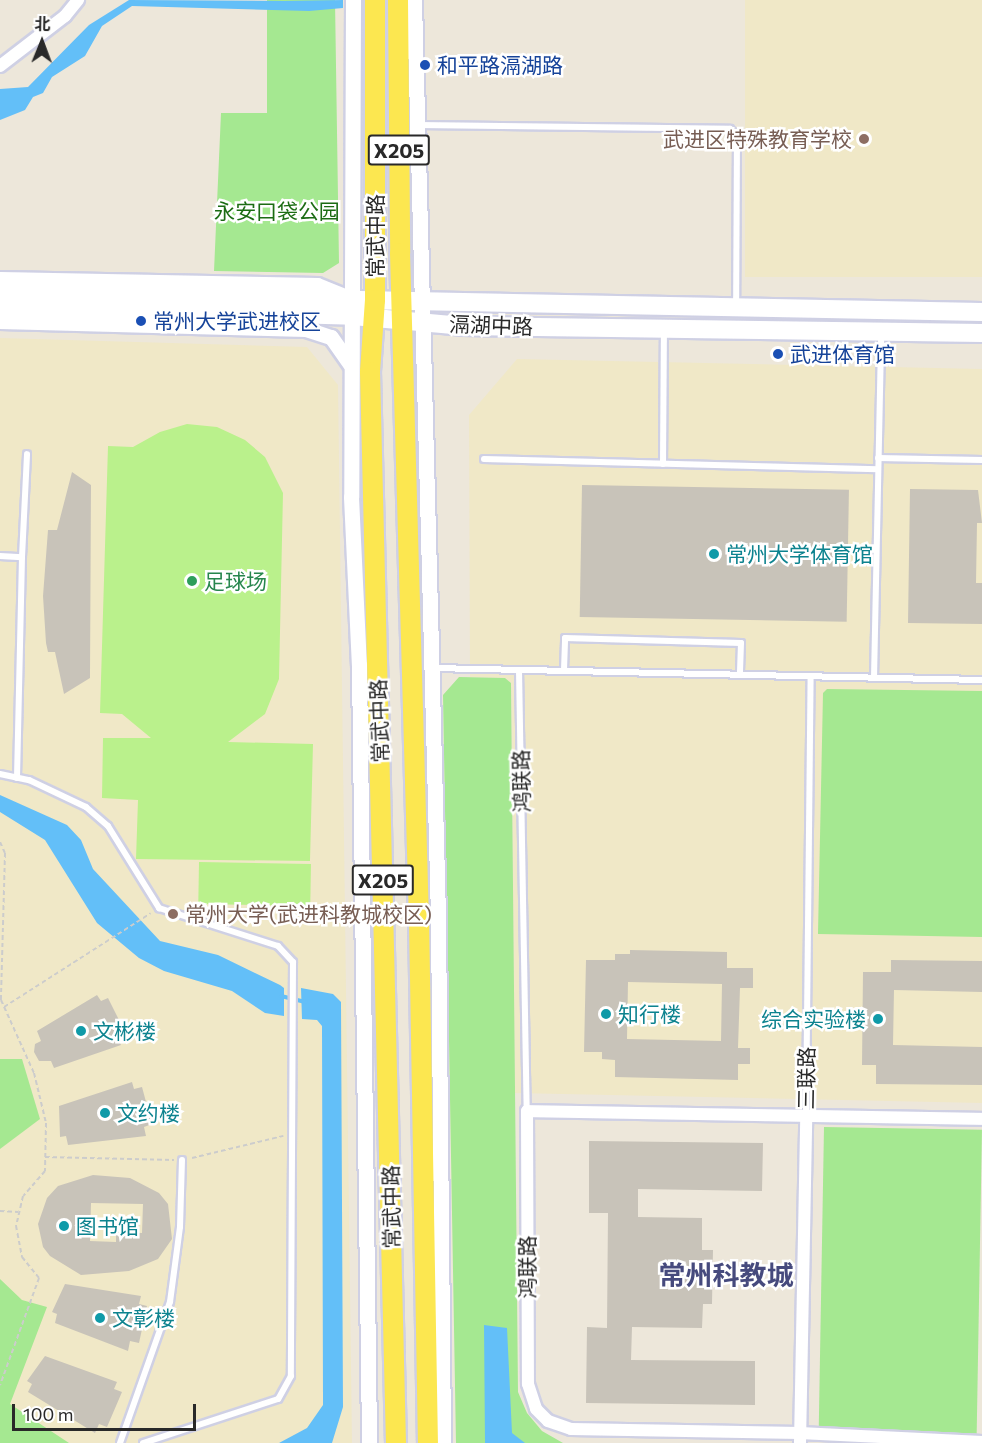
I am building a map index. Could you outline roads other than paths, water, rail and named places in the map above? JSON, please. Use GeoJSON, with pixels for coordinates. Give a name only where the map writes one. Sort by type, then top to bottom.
{"type":"FeatureCollection","features":[{"type":"Feature","properties":{"kind":"main road","name":"常武中路"},"geometry":{"type":"LineString","coordinates":[[375,0],[374,309],[370,372],[396,1443]]}},
{"type":"Feature","properties":{"kind":"main road","name":"常武中路"},"geometry":{"type":"LineString","coordinates":[[398,0],[402,310],[419,919],[428,1443]]}},
{"type":"Feature","properties":{"kind":"main road"},"geometry":{"type":"LineString","coordinates":[[398,0],[415,20]]}},
{"type":"Feature","properties":{"kind":"main road","name":"滆湖中路"},"geometry":{"type":"LineString","coordinates":[[0,293],[402,310],[422,301],[736,309],[982,312]]}},
{"type":"Feature","properties":{"kind":"main road","name":"滆湖中路"},"geometry":{"type":"LineString","coordinates":[[0,306],[353,308]]}},
{"type":"Feature","properties":{"kind":"main road"},"geometry":{"type":"LineString","coordinates":[[79,308],[114,324]]}},
{"type":"Feature","properties":{"kind":"main road","name":"滆湖中路"},"geometry":{"type":"LineString","coordinates":[[402,310],[423,322],[664,329],[982,333]]}},
{"type":"Feature","properties":{"kind":"street"},"geometry":{"type":"LineString","coordinates":[[0,66],[64,16],[78,0]]}},
{"type":"Feature","properties":{"kind":"street"},"geometry":{"type":"LineString","coordinates":[[353,0],[352,369],[369,1443]]}},
{"type":"Feature","properties":{"kind":"street"},"geometry":{"type":"LineString","coordinates":[[414,0],[429,668],[438,919],[443,1443]]}},
{"type":"Feature","properties":{"kind":"street"},"geometry":{"type":"LineString","coordinates":[[0,279],[317,285],[353,308]]}},
{"type":"Feature","properties":{"kind":"street"},"geometry":{"type":"LineString","coordinates":[[0,321],[306,329],[339,344],[352,369]]}},
{"type":"Feature","properties":{"kind":"street"},"geometry":{"type":"LineString","coordinates":[[527,1111],[982,1119]]}},
{"type":"Feature","properties":{"kind":"street","name":"鸿联路"},"geometry":{"type":"LineString","coordinates":[[527,1111],[528,1384],[536,1409],[548,1421],[571,1429],[982,1442]]}},
{"type":"Feature","properties":{"kind":"street","name":"三联路"},"geometry":{"type":"LineString","coordinates":[[800,1438],[806,1117]]}},
{"type":"Feature","properties":{"kind":"lane"},"geometry":{"type":"LineString","coordinates":[[418,125],[730,129],[737,136],[736,309]]}},
{"type":"Feature","properties":{"kind":"lane"},"geometry":{"type":"LineString","coordinates":[[663,464],[664,329]]}},
{"type":"Feature","properties":{"kind":"lane"},"geometry":{"type":"LineString","coordinates":[[874,678],[880,333]]}},
{"type":"Feature","properties":{"kind":"lane"},"geometry":{"type":"LineString","coordinates":[[17,778],[22,557],[27,454]]}},
{"type":"Feature","properties":{"kind":"lane"},"geometry":{"type":"LineString","coordinates":[[878,458],[982,460]]}},
{"type":"Feature","properties":{"kind":"lane"},"geometry":{"type":"LineString","coordinates":[[484,459],[878,469]]}},
{"type":"Feature","properties":{"kind":"lane"},"geometry":{"type":"LineString","coordinates":[[0,556],[22,557]]}},
{"type":"Feature","properties":{"kind":"lane"},"geometry":{"type":"LineString","coordinates":[[564,670],[565,638],[741,642],[740,675]]}},
{"type":"Feature","properties":{"kind":"lane"},"geometry":{"type":"LineString","coordinates":[[429,668],[982,680]]}},
{"type":"Feature","properties":{"kind":"lane","name":"鸿联路"},"geometry":{"type":"LineString","coordinates":[[519,670],[527,1111]]}},
{"type":"Feature","properties":{"kind":"lane","name":"三联路"},"geometry":{"type":"LineString","coordinates":[[806,1117],[812,676]]}},
{"type":"Feature","properties":{"kind":"lane"},"geometry":{"type":"LineString","coordinates":[[0,774],[17,778],[86,807],[108,826],[159,908],[278,946],[293,962],[291,1376],[278,1399],[143,1443]]}},
{"type":"Feature","properties":{"kind":"lane"},"geometry":{"type":"LineString","coordinates":[[120,1443],[170,1302],[180,1227],[182,1160]]}},
{"type":"Feature","properties":{"kind":"water"},"geometry":{"type":"Polygon","coordinates":[[[129,0],[343,0],[343,8],[309,11],[132,6],[102,26],[85,56],[52,77],[43,93],[33,97],[25,110],[0,120],[0,89],[28,87],[89,25],[129,0]]]}},
{"type":"Feature","properties":{"kind":"water"},"geometry":{"type":"Polygon","coordinates":[[[0,795],[67,825],[81,840],[93,869],[160,941],[218,955],[284,988],[284,1016],[265,1013],[232,991],[164,971],[139,958],[97,923],[45,840],[0,812],[0,795]]]}},
{"type":"Feature","properties":{"kind":"water"},"geometry":{"type":"Polygon","coordinates":[[[301,988],[333,994],[341,1002],[343,1407],[332,1443],[279,1443],[307,1428],[323,1405],[322,1026],[317,1020],[302,1019],[301,988]]]}},
{"type":"Feature","properties":{"kind":"water"},"geometry":{"type":"Polygon","coordinates":[[[484,1325],[507,1328],[512,1433],[525,1443],[485,1443],[484,1325]]]}},
{"type":"Feature","properties":{"kind":"waterway"},"geometry":{"type":"LineString","coordinates":[[281,996],[305,1002]]}},
{"type":"Feature","properties":{"kind":"place","name":"和平路滆湖路"},"geometry":{"type":"Point","coordinates":[425,65]}},
{"type":"Feature","properties":{"kind":"place","name":"武进区特殊教育学校"},"geometry":{"type":"Point","coordinates":[864,139]}},
{"type":"Feature","properties":{"kind":"place","name":"常州大学武进校区"},"geometry":{"type":"Point","coordinates":[141,321]}},
{"type":"Feature","properties":{"kind":"place","name":"武进体育馆"},"geometry":{"type":"Point","coordinates":[778,354]}},
{"type":"Feature","properties":{"kind":"place","name":"常州大学体育馆"},"geometry":{"type":"Point","coordinates":[714,554]}},
{"type":"Feature","properties":{"kind":"place","name":"足球场"},"geometry":{"type":"Point","coordinates":[192,581]}},
{"type":"Feature","properties":{"kind":"place","name":"常州大学(武进科教城校区)"},"geometry":{"type":"Point","coordinates":[173,914]}},
{"type":"Feature","properties":{"kind":"place","name":"知行楼"},"geometry":{"type":"Point","coordinates":[606,1014]}},
{"type":"Feature","properties":{"kind":"place","name":"综合实验楼"},"geometry":{"type":"Point","coordinates":[878,1019]}},
{"type":"Feature","properties":{"kind":"place","name":"文彬楼"},"geometry":{"type":"Point","coordinates":[81,1031]}},
{"type":"Feature","properties":{"kind":"place","name":"文约楼"},"geometry":{"type":"Point","coordinates":[105,1113]}},
{"type":"Feature","properties":{"kind":"place","name":"图书馆"},"geometry":{"type":"Point","coordinates":[64,1226]}},
{"type":"Feature","properties":{"kind":"place","name":"文彰楼"},"geometry":{"type":"Point","coordinates":[100,1318]}},
{"type":"Feature","properties":{"kind":"district","name":"常州科教城"},"geometry":{"type":"Point","coordinates":[726,1275]}},
{"type":"Feature","properties":{"kind":"park label","name":"永安口袋公园"},"geometry":{"type":"Point","coordinates":[277,211]}}]}
